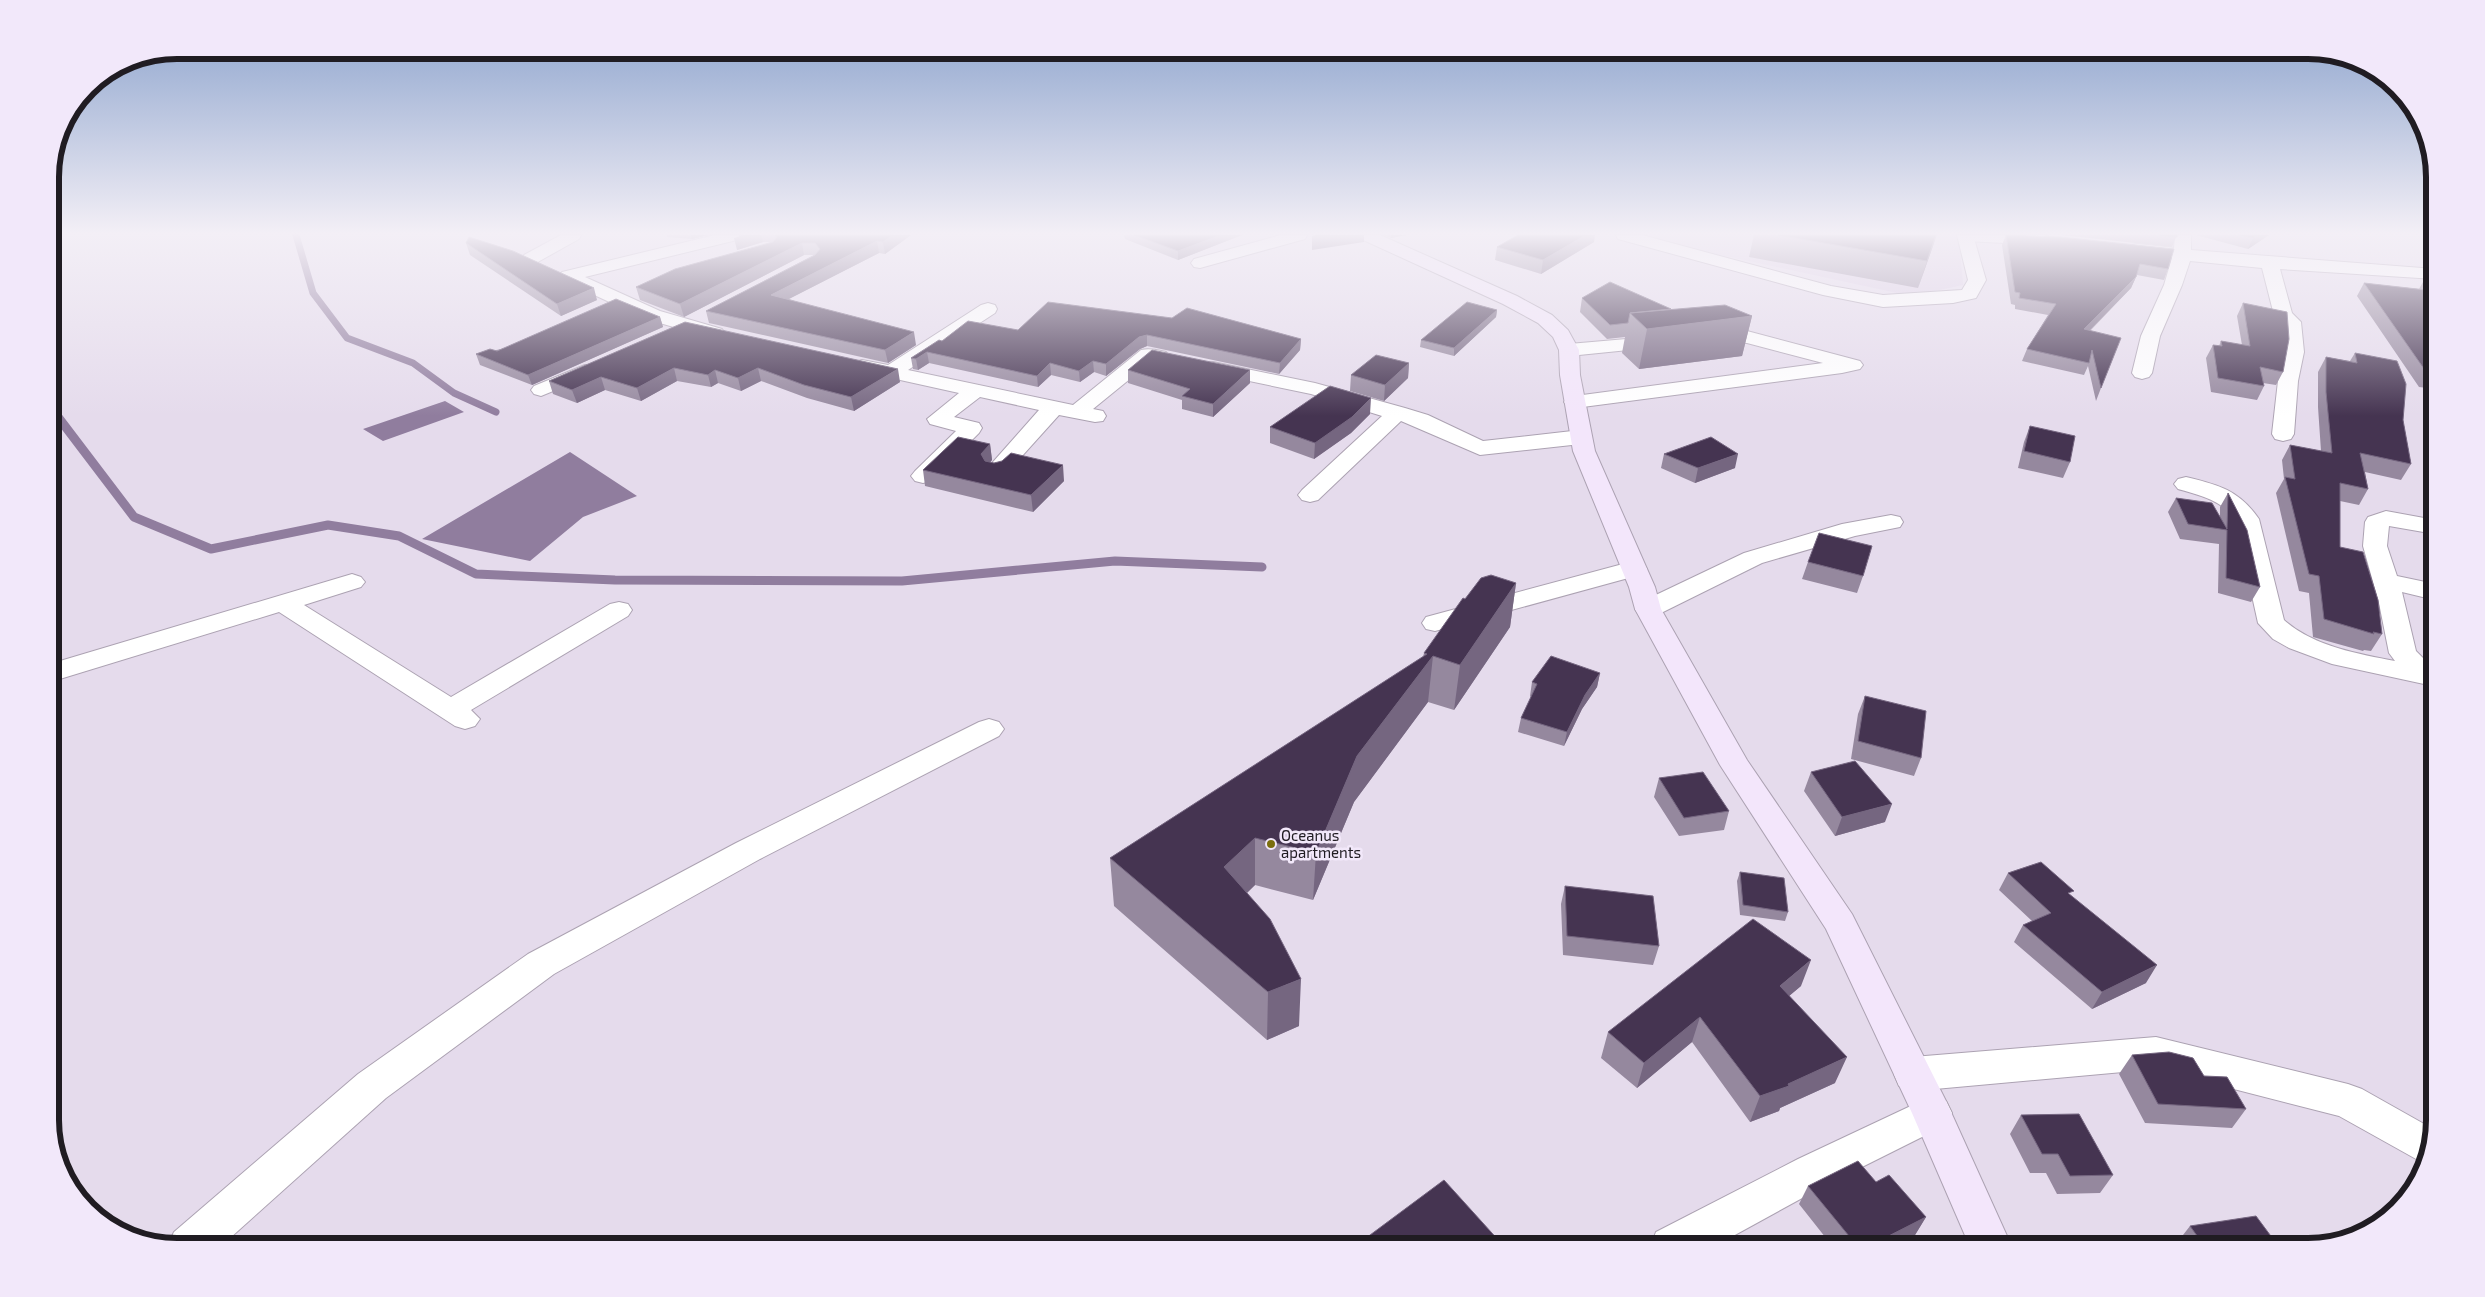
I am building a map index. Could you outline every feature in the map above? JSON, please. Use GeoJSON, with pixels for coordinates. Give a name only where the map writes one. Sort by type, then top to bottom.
{"type":"FeatureCollection","features":[{"type":"Feature","properties":{"kind":"main road"},"geometry":{"type":"LineString","coordinates":[[1500,296],[1536,314],[1562,334],[1569,350],[1570,375],[1580,437],[1634,569],[1648,609],[1735,765],[1840,923],[1932,1114],[1988,1238]]}},
{"type":"Feature","properties":{"kind":"street"},"geometry":{"type":"LineString","coordinates":[[598,310],[628,296]]}},
{"type":"Feature","properties":{"kind":"street"},"geometry":{"type":"LineString","coordinates":[[630,296],[653,315],[731,338]]}},
{"type":"Feature","properties":{"kind":"street"},"geometry":{"type":"LineString","coordinates":[[1853,296],[1883,301],[1961,296]]}},
{"type":"Feature","properties":{"kind":"street"},"geometry":{"type":"LineString","coordinates":[[2142,372],[2152,332],[2170,296]]}},
{"type":"Feature","properties":{"kind":"street"},"geometry":{"type":"LineString","coordinates":[[2278,296],[2283,315],[2291,322],[2294,352],[2288,381],[2283,434]]}},
{"type":"Feature","properties":{"kind":"street"},"geometry":{"type":"LineString","coordinates":[[891,372],[988,309]]}},
{"type":"Feature","properties":{"kind":"street"},"geometry":{"type":"LineString","coordinates":[[661,337],[710,313]]}},
{"type":"Feature","properties":{"kind":"street"},"geometry":{"type":"LineString","coordinates":[[1569,350],[1689,339],[1747,337],[1853,365],[1575,402]]}},
{"type":"Feature","properties":{"kind":"street"},"geometry":{"type":"LineString","coordinates":[[842,362],[1086,414],[1148,354],[1315,389],[1420,420],[1480,448],[1580,437]]}},
{"type":"Feature","properties":{"kind":"street"},"geometry":{"type":"LineString","coordinates":[[541,390],[602,363]]}},
{"type":"Feature","properties":{"kind":"street"},"geometry":{"type":"LineString","coordinates":[[923,476],[971,428],[938,418],[976,390]]}},
{"type":"Feature","properties":{"kind":"street"},"geometry":{"type":"LineString","coordinates":[[996,471],[1054,407]]}},
{"type":"Feature","properties":{"kind":"street"},"geometry":{"type":"LineString","coordinates":[[1310,495],[1397,413]]}},
{"type":"Feature","properties":{"kind":"street"},"geometry":{"type":"LineString","coordinates":[[2186,484],[2228,498],[2240,506],[2247,519],[2271,623],[2276,630],[2289,639],[2308,647],[2426,676]]}},
{"type":"Feature","properties":{"kind":"street"},"geometry":{"type":"LineString","coordinates":[[2426,525],[2386,518],[2376,522],[2375,546],[2404,653],[2426,673]]}},
{"type":"Feature","properties":{"kind":"street"},"geometry":{"type":"LineString","coordinates":[[1648,609],[1753,558],[1851,529],[1891,522]]}},
{"type":"Feature","properties":{"kind":"street"},"geometry":{"type":"LineString","coordinates":[[1435,623],[1634,569]]}},
{"type":"Feature","properties":{"kind":"street"},"geometry":{"type":"LineString","coordinates":[[2386,581],[2426,590]]}},
{"type":"Feature","properties":{"kind":"street"},"geometry":{"type":"LineString","coordinates":[[59,670],[352,582]]}},
{"type":"Feature","properties":{"kind":"street"},"geometry":{"type":"LineString","coordinates":[[283,603],[458,714],[619,610]]}},
{"type":"Feature","properties":{"kind":"street"},"geometry":{"type":"LineString","coordinates":[[198,1238],[372,1086],[541,964],[748,851],[988,729]]}},
{"type":"Feature","properties":{"kind":"street"},"geometry":{"type":"LineString","coordinates":[[1913,1074],[2156,1053],[2348,1100],[2423,1144]]}},
{"type":"Feature","properties":{"kind":"street"},"geometry":{"type":"LineString","coordinates":[[1688,1238],[1812,1172],[1932,1114]]}},
{"type":"Feature","properties":{"kind":"shaded area"},"geometry":{"type":"Polygon","coordinates":[[[445,401],[464,412],[383,441],[363,429],[445,401]]]}},
{"type":"Feature","properties":{"kind":"shaded area"},"geometry":{"type":"Polygon","coordinates":[[[570,452],[637,496],[583,517],[530,561],[422,539],[570,452]]]}},
{"type":"Feature","properties":{"kind":"building"},"geometry":{"type":"Polygon","coordinates":[[[544,296],[577,296],[557,304],[544,296]]]}},
{"type":"Feature","properties":{"kind":"building"},"geometry":{"type":"Polygon","coordinates":[[[658,296],[697,296],[680,304],[658,296]]]}},
{"type":"Feature","properties":{"kind":"building"},"geometry":{"type":"Polygon","coordinates":[[[736,296],[773,296],[914,332],[885,350],[706,311],[736,296]]]}},
{"type":"Feature","properties":{"kind":"building"},"geometry":{"type":"Polygon","coordinates":[[[1586,296],[1641,296],[1671,309],[1630,313],[1628,323],[1610,325],[1582,298],[1586,296]]]}},
{"type":"Feature","properties":{"kind":"building"},"geometry":{"type":"Polygon","coordinates":[[[2019,296],[2117,296],[2084,329],[2121,338],[2101,388],[2092,350],[2089,363],[2027,349],[2056,304],[2019,298],[2019,296]]]}},
{"type":"Feature","properties":{"kind":"building"},"geometry":{"type":"Polygon","coordinates":[[[2373,296],[2426,296],[2426,372],[2373,296]]]}},
{"type":"Feature","properties":{"kind":"building"},"geometry":{"type":"Polygon","coordinates":[[[616,299],[660,317],[528,375],[476,354],[490,349],[497,351],[616,299]]]}},
{"type":"Feature","properties":{"kind":"building"},"geometry":{"type":"Polygon","coordinates":[[[1048,302],[1172,318],[1187,308],[1301,339],[1280,363],[1147,335],[1139,337],[1106,364],[1093,361],[1079,371],[1050,363],[1037,376],[927,352],[916,359],[911,358],[939,340],[942,341],[968,321],[1018,330],[1048,302]]]}},
{"type":"Feature","properties":{"kind":"building"},"geometry":{"type":"Polygon","coordinates":[[[1467,302],[1497,310],[1454,348],[1421,340],[1467,302]]]}},
{"type":"Feature","properties":{"kind":"building"},"geometry":{"type":"Polygon","coordinates":[[[2243,303],[2287,312],[2289,339],[2283,372],[2260,367],[2264,386],[2218,378],[2213,345],[2222,346],[2221,341],[2250,346],[2243,303]]]}},
{"type":"Feature","properties":{"kind":"building"},"geometry":{"type":"Polygon","coordinates":[[[1725,305],[1752,316],[1647,329],[1630,313],[1725,305]]]}},
{"type":"Feature","properties":{"kind":"building"},"geometry":{"type":"Polygon","coordinates":[[[685,322],[898,369],[851,397],[804,385],[758,368],[738,378],[715,370],[708,375],[674,368],[637,388],[601,377],[572,390],[549,381],[685,322]]]}},
{"type":"Feature","properties":{"kind":"building"},"geometry":{"type":"Polygon","coordinates":[[[1152,350],[1250,370],[1213,404],[1182,396],[1190,389],[1128,370],[1152,350]]]}},
{"type":"Feature","properties":{"kind":"building"},"geometry":{"type":"Polygon","coordinates":[[[2355,353],[2397,361],[2406,384],[2403,420],[2411,464],[2360,453],[2368,489],[2340,483],[2340,547],[2363,552],[2378,600],[2382,634],[2373,632],[2374,634],[2324,619],[2319,576],[2309,574],[2285,477],[2295,479],[2290,445],[2332,453],[2326,392],[2326,357],[2357,363],[2355,353]]]}},
{"type":"Feature","properties":{"kind":"building"},"geometry":{"type":"Polygon","coordinates":[[[1376,355],[1409,363],[1385,385],[1351,375],[1376,355]]]}},
{"type":"Feature","properties":{"kind":"building"},"geometry":{"type":"Polygon","coordinates":[[[1330,386],[1371,398],[1352,417],[1315,443],[1270,427],[1330,386]]]}},
{"type":"Feature","properties":{"kind":"building"},"geometry":{"type":"Polygon","coordinates":[[[2030,426],[2075,436],[2070,462],[2024,451],[2030,426]]]}},
{"type":"Feature","properties":{"kind":"building"},"geometry":{"type":"Polygon","coordinates":[[[958,437],[990,444],[981,454],[985,461],[994,463],[1002,461],[1011,453],[1063,465],[1031,495],[923,470],[958,437]]]}},
{"type":"Feature","properties":{"kind":"building"},"geometry":{"type":"Polygon","coordinates":[[[1711,437],[1738,454],[1698,468],[1664,454],[1711,437]]]}},
{"type":"Feature","properties":{"kind":"building"},"geometry":{"type":"Polygon","coordinates":[[[2228,493],[2247,530],[2260,587],[2226,578],[2227,530],[2188,524],[2176,498],[2212,503],[2227,529],[2228,493]]]}},
{"type":"Feature","properties":{"kind":"building"},"geometry":{"type":"Polygon","coordinates":[[[1819,533],[1872,546],[1863,576],[1808,562],[1819,533]]]}},
{"type":"Feature","properties":{"kind":"building"},"geometry":{"type":"Polygon","coordinates":[[[1491,575],[1516,583],[1460,665],[1433,656],[1357,756],[1316,853],[1255,838],[1224,867],[1270,919],[1301,979],[1268,992],[1110,858],[1427,654],[1424,653],[1463,598],[1465,599],[1481,578],[1491,575]]]}},
{"type":"Feature","properties":{"kind":"building"},"geometry":{"type":"Polygon","coordinates":[[[1551,656],[1600,673],[1585,695],[1567,732],[1521,718],[1537,684],[1532,682],[1551,656]]]}},
{"type":"Feature","properties":{"kind":"building"},"geometry":{"type":"Polygon","coordinates":[[[1865,696],[1926,711],[1921,758],[1858,741],[1865,696]]]}},
{"type":"Feature","properties":{"kind":"building"},"geometry":{"type":"Polygon","coordinates":[[[1855,761],[1892,804],[1842,817],[1811,772],[1855,761]]]}},
{"type":"Feature","properties":{"kind":"building"},"geometry":{"type":"Polygon","coordinates":[[[1703,772],[1729,811],[1684,818],[1659,778],[1703,772]]]}},
{"type":"Feature","properties":{"kind":"building"},"geometry":{"type":"Polygon","coordinates":[[[2041,862],[2074,891],[2068,893],[2157,965],[2102,992],[2023,925],[2051,913],[2008,873],[2041,862]]]}},
{"type":"Feature","properties":{"kind":"building"},"geometry":{"type":"Polygon","coordinates":[[[1740,872],[1784,878],[1788,912],[1743,905],[1740,872]]]}},
{"type":"Feature","properties":{"kind":"building"},"geometry":{"type":"Polygon","coordinates":[[[1565,886],[1653,896],[1659,946],[1567,936],[1565,886]]]}},
{"type":"Feature","properties":{"kind":"building"},"geometry":{"type":"Polygon","coordinates":[[[1753,919],[1811,960],[1780,986],[1847,1057],[1788,1084],[1789,1086],[1760,1096],[1700,1017],[1644,1063],[1608,1032],[1753,919]]]}},
{"type":"Feature","properties":{"kind":"building"},"geometry":{"type":"Polygon","coordinates":[[[2169,1052],[2193,1058],[2204,1076],[2227,1077],[2246,1109],[2158,1104],[2132,1055],[2169,1052]]]}},
{"type":"Feature","properties":{"kind":"building"},"geometry":{"type":"Polygon","coordinates":[[[2079,1114],[2113,1175],[2070,1176],[2058,1154],[2042,1154],[2021,1115],[2079,1114]]]}},
{"type":"Feature","properties":{"kind":"building"},"geometry":{"type":"Polygon","coordinates":[[[1858,1161],[1876,1182],[1889,1175],[1926,1217],[1885,1238],[1851,1238],[1808,1186],[1858,1161]]]}},
{"type":"Feature","properties":{"kind":"building"},"geometry":{"type":"Polygon","coordinates":[[[1444,1180],[1496,1238],[1366,1238],[1444,1180]]]}},
{"type":"Feature","properties":{"kind":"building"},"geometry":{"type":"Polygon","coordinates":[[[2256,1216],[2272,1238],[2199,1238],[2190,1226],[2256,1216]]]}},
{"type":"Feature","properties":{"kind":"waterway"},"geometry":{"type":"LineString","coordinates":[[315,296],[347,338],[413,363],[454,393],[496,412]]}},
{"type":"Feature","properties":{"kind":"waterway"},"geometry":{"type":"LineString","coordinates":[[59,418],[134,517],[211,549],[328,525],[399,536],[476,574],[615,580],[902,581],[1115,561],[1262,567]]}},
{"type":"Feature","properties":{"kind":"place","name":"Oceanus apartments"},"geometry":{"type":"Point","coordinates":[1271,844]}}]}
